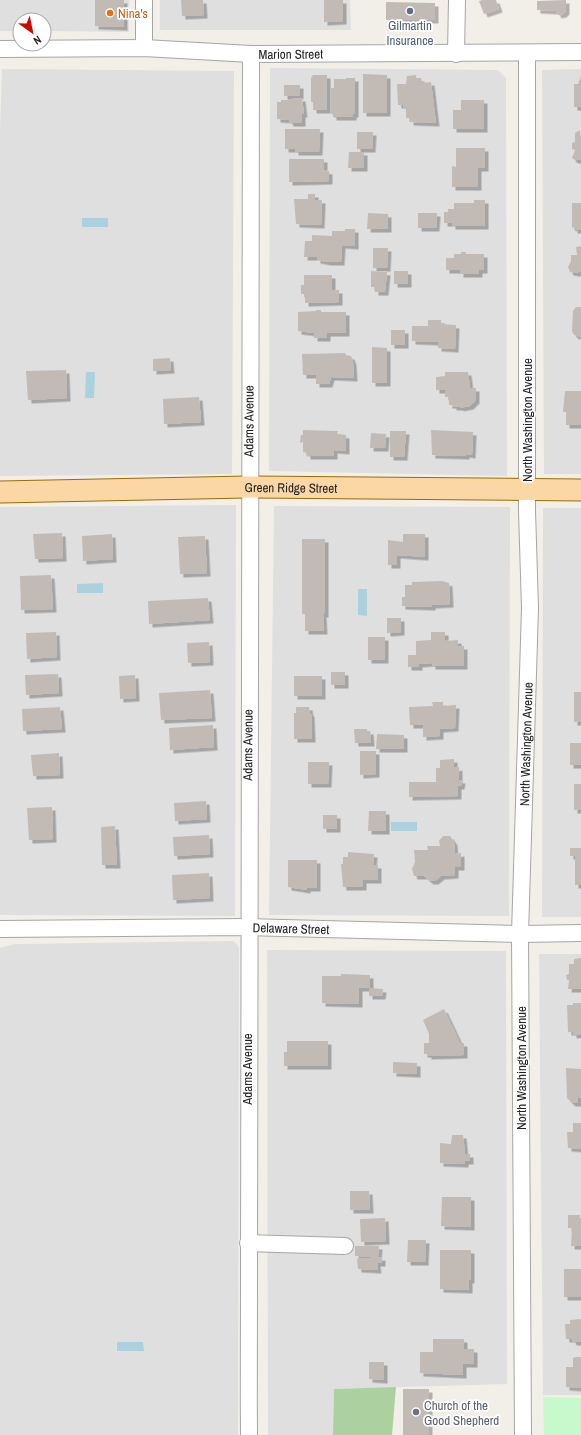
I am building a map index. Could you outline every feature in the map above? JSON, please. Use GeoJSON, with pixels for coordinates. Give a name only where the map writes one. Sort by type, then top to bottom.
{"type":"FeatureCollection","features":[{"type":"Feature","properties":{"kind":"main road","name":"Green Ridge Street"},"geometry":{"type":"LineString","coordinates":[[0,492],[247,488],[581,490]]}},
{"type":"Feature","properties":{"kind":"street"},"geometry":{"type":"LineString","coordinates":[[144,0],[144,48]]}},
{"type":"Feature","properties":{"kind":"street"},"geometry":{"type":"LineString","coordinates":[[456,54],[457,0]]}},
{"type":"Feature","properties":{"kind":"street","name":"Marion Street"},"geometry":{"type":"LineString","coordinates":[[0,49],[144,48],[251,54],[456,54],[581,52]]}},
{"type":"Feature","properties":{"kind":"street","name":"North Washington Avenue"},"geometry":{"type":"LineString","coordinates":[[523,1435],[520,934],[530,608],[527,489],[527,53]]}},
{"type":"Feature","properties":{"kind":"street","name":"Adams Avenue"},"geometry":{"type":"LineString","coordinates":[[249,1435],[246,927],[247,488],[251,54]]}},
{"type":"Feature","properties":{"kind":"street","name":"Delaware Street"},"geometry":{"type":"LineString","coordinates":[[0,929],[246,927],[520,934],[581,933]]}},
{"type":"Feature","properties":{"kind":"street"},"geometry":{"type":"LineString","coordinates":[[248,1244],[345,1246]]}},
{"type":"Feature","properties":{"kind":"shaded area"},"geometry":{"type":"Polygon","coordinates":[[[0,0],[129,0],[129,32],[52,31],[52,12],[12,12],[12,31],[0,31],[0,0]]]}},
{"type":"Feature","properties":{"kind":"shaded area"},"geometry":{"type":"Polygon","coordinates":[[[160,0],[350,0],[351,30],[160,30],[160,0]]]}},
{"type":"Feature","properties":{"kind":"shaded area"},"geometry":{"type":"Polygon","coordinates":[[[270,68],[498,70],[506,78],[507,476],[269,471],[270,68]]]}},
{"type":"Feature","properties":{"kind":"shaded area"},"geometry":{"type":"Polygon","coordinates":[[[2,69],[234,71],[232,474],[0,476],[0,132],[2,69]]]}},
{"type":"Feature","properties":{"kind":"shaded area"},"geometry":{"type":"Polygon","coordinates":[[[581,69],[581,474],[544,474],[542,70],[581,69]]]}},
{"type":"Feature","properties":{"kind":"shaded area"},"geometry":{"type":"Polygon","coordinates":[[[236,505],[235,916],[0,915],[0,507],[236,505]]]}},
{"type":"Feature","properties":{"kind":"shaded area"},"geometry":{"type":"Polygon","coordinates":[[[274,506],[510,507],[509,916],[269,915],[274,506]]]}},
{"type":"Feature","properties":{"kind":"shaded area"},"geometry":{"type":"Polygon","coordinates":[[[543,508],[581,508],[581,917],[542,917],[543,508]]]}},
{"type":"Feature","properties":{"kind":"shaded area"},"geometry":{"type":"Polygon","coordinates":[[[233,941],[239,948],[238,1435],[0,1435],[0,948],[14,944],[233,941]]]}},
{"type":"Feature","properties":{"kind":"shaded area"},"geometry":{"type":"Polygon","coordinates":[[[267,950],[506,951],[507,1384],[334,1389],[333,1435],[268,1435],[267,950]]]}},
{"type":"Feature","properties":{"kind":"shaded area"},"geometry":{"type":"Polygon","coordinates":[[[539,954],[581,954],[581,1395],[543,1395],[539,954]]]}},
{"type":"Feature","properties":{"kind":"green space"},"geometry":{"type":"Polygon","coordinates":[[[396,1387],[392,1435],[333,1435],[334,1389],[396,1387]]]}},
{"type":"Feature","properties":{"kind":"green space"},"geometry":{"type":"Polygon","coordinates":[[[543,1397],[581,1398],[581,1435],[544,1435],[543,1397]]]}},
{"type":"Feature","properties":{"kind":"water"},"geometry":{"type":"Polygon","coordinates":[[[82,218],[108,218],[108,227],[82,227],[82,218]]]}},
{"type":"Feature","properties":{"kind":"water"},"geometry":{"type":"Polygon","coordinates":[[[86,372],[95,372],[94,398],[85,398],[86,372]]]}},
{"type":"Feature","properties":{"kind":"water"},"geometry":{"type":"Polygon","coordinates":[[[103,583],[103,593],[77,593],[77,584],[103,583]]]}},
{"type":"Feature","properties":{"kind":"water"},"geometry":{"type":"Polygon","coordinates":[[[358,589],[367,589],[367,616],[358,615],[358,589]]]}},
{"type":"Feature","properties":{"kind":"water"},"geometry":{"type":"Polygon","coordinates":[[[391,822],[417,822],[417,831],[391,831],[391,822]]]}},
{"type":"Feature","properties":{"kind":"water"},"geometry":{"type":"Polygon","coordinates":[[[117,1342],[143,1342],[144,1351],[117,1351],[117,1342]]]}},
{"type":"Feature","properties":{"kind":"building","name":"Nina's"},"geometry":{"type":"Polygon","coordinates":[[[95,0],[124,0],[124,27],[95,26],[95,0]]]}},
{"type":"Feature","properties":{"kind":"building"},"geometry":{"type":"Polygon","coordinates":[[[181,0],[203,0],[204,15],[182,16],[181,0]]]}},
{"type":"Feature","properties":{"kind":"building"},"geometry":{"type":"Polygon","coordinates":[[[324,0],[343,0],[343,21],[324,22],[324,0]]]}},
{"type":"Feature","properties":{"kind":"building"},"geometry":{"type":"Polygon","coordinates":[[[496,0],[499,9],[484,14],[479,1],[496,0]]]}},
{"type":"Feature","properties":{"kind":"building"},"geometry":{"type":"Polygon","coordinates":[[[566,0],[566,11],[563,14],[558,15],[556,11],[537,10],[537,1],[566,0]]]}},
{"type":"Feature","properties":{"kind":"building","name":"Gilmartin Insurance"},"geometry":{"type":"Polygon","coordinates":[[[386,2],[435,3],[435,20],[386,20],[386,2]]]}},
{"type":"Feature","properties":{"kind":"building"},"geometry":{"type":"Polygon","coordinates":[[[363,74],[387,75],[387,113],[363,113],[363,74]]]}},
{"type":"Feature","properties":{"kind":"building"},"geometry":{"type":"Polygon","coordinates":[[[313,75],[327,75],[327,110],[313,110],[313,102],[311,102],[311,78],[313,75]]]}},
{"type":"Feature","properties":{"kind":"building"},"geometry":{"type":"Polygon","coordinates":[[[416,75],[416,78],[421,78],[422,83],[431,82],[436,123],[410,122],[410,118],[406,118],[406,109],[403,109],[403,105],[398,105],[397,84],[406,84],[407,76],[416,75]]]}},
{"type":"Feature","properties":{"kind":"building"},"geometry":{"type":"Polygon","coordinates":[[[581,76],[581,107],[574,107],[574,84],[578,84],[581,76]]]}},
{"type":"Feature","properties":{"kind":"building"},"geometry":{"type":"Polygon","coordinates":[[[355,78],[355,114],[353,114],[353,117],[333,117],[333,114],[331,114],[331,88],[334,88],[334,79],[355,78]]]}},
{"type":"Feature","properties":{"kind":"building"},"geometry":{"type":"Polygon","coordinates":[[[284,85],[300,85],[300,96],[284,96],[284,85]]]}},
{"type":"Feature","properties":{"kind":"building"},"geometry":{"type":"Polygon","coordinates":[[[292,98],[302,98],[304,114],[302,114],[302,123],[290,123],[289,120],[277,119],[277,102],[281,102],[281,100],[292,100],[292,98]]]}},
{"type":"Feature","properties":{"kind":"building"},"geometry":{"type":"Polygon","coordinates":[[[461,100],[484,100],[484,129],[453,129],[453,110],[461,110],[461,100]]]}},
{"type":"Feature","properties":{"kind":"building"},"geometry":{"type":"Polygon","coordinates":[[[285,129],[320,129],[319,152],[295,152],[295,149],[285,149],[285,129]]]}},
{"type":"Feature","properties":{"kind":"building"},"geometry":{"type":"Polygon","coordinates":[[[580,130],[581,160],[575,160],[572,158],[575,150],[572,149],[572,143],[575,142],[575,133],[580,130]]]}},
{"type":"Feature","properties":{"kind":"building"},"geometry":{"type":"Polygon","coordinates":[[[357,132],[373,132],[372,149],[357,149],[357,132]]]}},
{"type":"Feature","properties":{"kind":"building"},"geometry":{"type":"Polygon","coordinates":[[[456,148],[485,148],[485,168],[478,168],[478,187],[452,187],[452,166],[456,167],[456,148]]]}},
{"type":"Feature","properties":{"kind":"building"},"geometry":{"type":"Polygon","coordinates":[[[349,152],[364,152],[364,168],[348,168],[349,152]]]}},
{"type":"Feature","properties":{"kind":"building"},"geometry":{"type":"Polygon","coordinates":[[[289,159],[324,159],[324,170],[329,171],[329,181],[289,182],[289,159]]]}},
{"type":"Feature","properties":{"kind":"building"},"geometry":{"type":"Polygon","coordinates":[[[308,194],[315,194],[315,200],[322,200],[321,225],[296,224],[294,199],[308,199],[308,194]]]}},
{"type":"Feature","properties":{"kind":"building"},"geometry":{"type":"Polygon","coordinates":[[[474,200],[485,200],[485,226],[452,226],[452,223],[444,223],[444,212],[448,212],[448,209],[454,209],[454,203],[474,203],[474,200]]]}},
{"type":"Feature","properties":{"kind":"building"},"geometry":{"type":"Polygon","coordinates":[[[572,203],[581,203],[581,230],[574,230],[574,227],[572,228],[572,203]]]}},
{"type":"Feature","properties":{"kind":"building"},"geometry":{"type":"Polygon","coordinates":[[[368,213],[388,214],[388,229],[367,229],[368,213]]]}},
{"type":"Feature","properties":{"kind":"building"},"geometry":{"type":"Polygon","coordinates":[[[418,213],[437,213],[436,228],[418,228],[418,213]]]}},
{"type":"Feature","properties":{"kind":"building"},"geometry":{"type":"Polygon","coordinates":[[[345,229],[355,229],[355,246],[342,245],[341,262],[327,262],[317,260],[317,257],[304,257],[305,241],[312,241],[312,235],[332,236],[332,231],[345,231],[345,229]]]}},
{"type":"Feature","properties":{"kind":"building"},"geometry":{"type":"Polygon","coordinates":[[[581,246],[581,271],[576,273],[570,272],[568,267],[571,261],[571,255],[577,255],[576,247],[581,246]]]}},
{"type":"Feature","properties":{"kind":"building"},"geometry":{"type":"Polygon","coordinates":[[[373,248],[388,248],[387,268],[373,268],[373,248]]]}},
{"type":"Feature","properties":{"kind":"building"},"geometry":{"type":"Polygon","coordinates":[[[461,252],[466,252],[466,254],[484,254],[484,270],[479,270],[479,274],[460,274],[460,270],[446,270],[446,258],[454,258],[454,254],[461,254],[461,252]]]}},
{"type":"Feature","properties":{"kind":"building"},"geometry":{"type":"Polygon","coordinates":[[[371,271],[387,272],[385,292],[375,292],[375,287],[371,287],[371,271]]]}},
{"type":"Feature","properties":{"kind":"building"},"geometry":{"type":"Polygon","coordinates":[[[394,271],[408,271],[408,284],[394,284],[394,271]]]}},
{"type":"Feature","properties":{"kind":"building"},"geometry":{"type":"Polygon","coordinates":[[[304,275],[332,275],[332,290],[339,290],[339,302],[305,303],[305,294],[301,294],[301,285],[304,285],[304,275]]]}},
{"type":"Feature","properties":{"kind":"building"},"geometry":{"type":"Polygon","coordinates":[[[576,307],[581,307],[581,337],[574,335],[572,331],[573,311],[576,307]]]}},
{"type":"Feature","properties":{"kind":"building"},"geometry":{"type":"Polygon","coordinates":[[[321,310],[321,312],[346,312],[346,333],[327,333],[327,338],[314,338],[314,333],[298,331],[298,312],[321,310]]]}},
{"type":"Feature","properties":{"kind":"building"},"geometry":{"type":"Polygon","coordinates":[[[428,320],[441,320],[441,324],[456,325],[455,349],[438,348],[438,342],[412,341],[412,326],[428,326],[428,320]]]}},
{"type":"Feature","properties":{"kind":"building"},"geometry":{"type":"Polygon","coordinates":[[[391,330],[405,330],[405,345],[391,345],[391,330]]]}},
{"type":"Feature","properties":{"kind":"building"},"geometry":{"type":"Polygon","coordinates":[[[372,347],[387,348],[387,383],[372,383],[372,347]]]}},
{"type":"Feature","properties":{"kind":"building"},"geometry":{"type":"Polygon","coordinates":[[[345,353],[346,355],[351,356],[354,378],[331,377],[329,384],[316,384],[316,375],[303,375],[302,354],[345,353]]]}},
{"type":"Feature","properties":{"kind":"building"},"geometry":{"type":"Polygon","coordinates":[[[170,358],[171,370],[153,371],[153,359],[170,358]]]}},
{"type":"Feature","properties":{"kind":"building"},"geometry":{"type":"Polygon","coordinates":[[[66,370],[67,398],[28,400],[26,371],[66,370]]]}},
{"type":"Feature","properties":{"kind":"building"},"geometry":{"type":"Polygon","coordinates":[[[445,372],[468,372],[470,388],[476,388],[476,400],[470,406],[460,408],[453,407],[453,405],[449,405],[449,397],[445,397],[445,390],[436,390],[436,377],[445,376],[445,372]]]}},
{"type":"Feature","properties":{"kind":"building"},"geometry":{"type":"Polygon","coordinates":[[[565,391],[581,391],[581,425],[566,425],[566,412],[563,412],[565,391]]]}},
{"type":"Feature","properties":{"kind":"building"},"geometry":{"type":"Polygon","coordinates":[[[199,397],[201,422],[164,424],[163,399],[199,397]]]}},
{"type":"Feature","properties":{"kind":"building"},"geometry":{"type":"Polygon","coordinates":[[[303,430],[338,431],[337,434],[346,435],[346,451],[334,450],[334,456],[307,456],[307,453],[303,452],[303,442],[300,443],[303,430]]]}},
{"type":"Feature","properties":{"kind":"building"},"geometry":{"type":"Polygon","coordinates":[[[431,430],[473,432],[472,455],[432,455],[431,430]]]}},
{"type":"Feature","properties":{"kind":"building"},"geometry":{"type":"Polygon","coordinates":[[[390,431],[406,431],[404,457],[390,457],[390,431]]]}},
{"type":"Feature","properties":{"kind":"building"},"geometry":{"type":"Polygon","coordinates":[[[371,433],[386,434],[385,448],[370,448],[371,433]]]}},
{"type":"Feature","properties":{"kind":"building"},"geometry":{"type":"Polygon","coordinates":[[[62,533],[63,558],[35,559],[33,534],[62,533]]]}},
{"type":"Feature","properties":{"kind":"building"},"geometry":{"type":"Polygon","coordinates":[[[112,534],[113,559],[83,561],[82,536],[112,534]]]}},
{"type":"Feature","properties":{"kind":"building"},"geometry":{"type":"Polygon","coordinates":[[[403,534],[425,534],[425,557],[397,555],[397,565],[388,565],[388,540],[403,542],[403,534]]]}},
{"type":"Feature","properties":{"kind":"building"},"geometry":{"type":"Polygon","coordinates":[[[205,536],[207,573],[180,574],[178,537],[205,536]]]}},
{"type":"Feature","properties":{"kind":"building"},"geometry":{"type":"Polygon","coordinates":[[[302,539],[325,539],[324,631],[305,631],[305,614],[302,614],[302,539]]]}},
{"type":"Feature","properties":{"kind":"building"},"geometry":{"type":"Polygon","coordinates":[[[51,575],[53,609],[21,610],[20,576],[51,575]]]}},
{"type":"Feature","properties":{"kind":"building"},"geometry":{"type":"Polygon","coordinates":[[[442,581],[449,583],[450,604],[432,605],[432,607],[402,606],[402,597],[405,597],[405,585],[412,585],[412,582],[442,581]]]}},
{"type":"Feature","properties":{"kind":"building"},"geometry":{"type":"Polygon","coordinates":[[[208,598],[210,620],[149,624],[148,601],[208,598]]]}},
{"type":"Feature","properties":{"kind":"building"},"geometry":{"type":"Polygon","coordinates":[[[387,618],[401,618],[401,632],[387,633],[387,618]]]}},
{"type":"Feature","properties":{"kind":"building"},"geometry":{"type":"Polygon","coordinates":[[[56,632],[57,657],[27,659],[26,633],[56,632]]]}},
{"type":"Feature","properties":{"kind":"building"},"geometry":{"type":"Polygon","coordinates":[[[431,632],[445,632],[445,641],[458,640],[458,646],[464,646],[464,666],[432,666],[432,663],[419,664],[419,667],[408,667],[408,655],[416,655],[416,641],[431,640],[431,632]]]}},
{"type":"Feature","properties":{"kind":"building"},"geometry":{"type":"Polygon","coordinates":[[[368,637],[385,637],[385,660],[368,660],[368,637]]]}},
{"type":"Feature","properties":{"kind":"building"},"geometry":{"type":"Polygon","coordinates":[[[209,642],[210,662],[188,663],[187,643],[209,642]]]}},
{"type":"Feature","properties":{"kind":"building"},"geometry":{"type":"Polygon","coordinates":[[[331,672],[345,672],[345,685],[331,685],[331,672]]]}},
{"type":"Feature","properties":{"kind":"building"},"geometry":{"type":"Polygon","coordinates":[[[58,674],[59,693],[26,695],[25,675],[58,674]]]}},
{"type":"Feature","properties":{"kind":"building"},"geometry":{"type":"Polygon","coordinates":[[[135,675],[136,698],[120,699],[119,676],[135,675]]]}},
{"type":"Feature","properties":{"kind":"building"},"geometry":{"type":"Polygon","coordinates":[[[294,676],[322,676],[322,696],[294,696],[294,676]]]}},
{"type":"Feature","properties":{"kind":"building"},"geometry":{"type":"Polygon","coordinates":[[[210,690],[212,718],[161,720],[159,693],[210,690]]]}},
{"type":"Feature","properties":{"kind":"building"},"geometry":{"type":"Polygon","coordinates":[[[574,692],[581,692],[581,722],[574,722],[574,692]]]}},
{"type":"Feature","properties":{"kind":"building"},"geometry":{"type":"Polygon","coordinates":[[[432,702],[443,702],[443,706],[456,705],[455,728],[440,729],[440,736],[423,737],[423,725],[410,725],[409,707],[433,706],[432,702]]]}},
{"type":"Feature","properties":{"kind":"building"},"geometry":{"type":"Polygon","coordinates":[[[60,707],[62,729],[23,731],[22,709],[60,707]]]}},
{"type":"Feature","properties":{"kind":"building"},"geometry":{"type":"Polygon","coordinates":[[[296,707],[309,707],[311,713],[312,739],[294,739],[294,713],[296,713],[296,707]]]}},
{"type":"Feature","properties":{"kind":"building"},"geometry":{"type":"Polygon","coordinates":[[[213,725],[214,747],[170,750],[169,728],[213,725]]]}},
{"type":"Feature","properties":{"kind":"building"},"geometry":{"type":"Polygon","coordinates":[[[354,729],[367,729],[367,731],[370,731],[371,743],[355,743],[354,729]]]}},
{"type":"Feature","properties":{"kind":"building"},"geometry":{"type":"Polygon","coordinates":[[[377,734],[404,735],[404,749],[376,749],[377,734]]]}},
{"type":"Feature","properties":{"kind":"building"},"geometry":{"type":"Polygon","coordinates":[[[570,743],[581,743],[581,765],[570,765],[570,743]]]}},
{"type":"Feature","properties":{"kind":"building"},"geometry":{"type":"Polygon","coordinates":[[[360,751],[376,751],[376,774],[360,775],[360,751]]]}},
{"type":"Feature","properties":{"kind":"building"},"geometry":{"type":"Polygon","coordinates":[[[59,753],[60,775],[33,776],[31,755],[59,753]]]}},
{"type":"Feature","properties":{"kind":"building"},"geometry":{"type":"Polygon","coordinates":[[[454,759],[454,768],[459,767],[459,780],[462,780],[461,786],[458,786],[458,796],[409,797],[409,782],[436,782],[436,768],[440,768],[440,760],[454,759]]]}},
{"type":"Feature","properties":{"kind":"building"},"geometry":{"type":"Polygon","coordinates":[[[308,762],[329,762],[328,784],[308,784],[308,762]]]}},
{"type":"Feature","properties":{"kind":"building"},"geometry":{"type":"Polygon","coordinates":[[[574,784],[581,784],[581,810],[574,810],[574,784]]]}},
{"type":"Feature","properties":{"kind":"building"},"geometry":{"type":"Polygon","coordinates":[[[206,801],[207,819],[175,821],[174,803],[206,801]]]}},
{"type":"Feature","properties":{"kind":"building"},"geometry":{"type":"Polygon","coordinates":[[[52,807],[53,839],[29,840],[27,808],[52,807]]]}},
{"type":"Feature","properties":{"kind":"building"},"geometry":{"type":"Polygon","coordinates":[[[369,811],[386,811],[386,831],[368,831],[369,811]]]}},
{"type":"Feature","properties":{"kind":"building"},"geometry":{"type":"Polygon","coordinates":[[[323,815],[337,815],[337,829],[323,829],[323,815]]]}},
{"type":"Feature","properties":{"kind":"building"},"geometry":{"type":"Polygon","coordinates":[[[115,826],[117,865],[102,865],[101,827],[115,826]]]}},
{"type":"Feature","properties":{"kind":"building"},"geometry":{"type":"Polygon","coordinates":[[[209,835],[210,854],[174,856],[173,837],[209,835]]]}},
{"type":"Feature","properties":{"kind":"building"},"geometry":{"type":"Polygon","coordinates":[[[443,836],[450,836],[454,842],[455,854],[461,853],[461,867],[455,867],[455,875],[441,876],[435,881],[430,881],[424,876],[414,876],[412,869],[415,862],[414,850],[428,850],[427,846],[440,846],[439,841],[443,836]]]}},
{"type":"Feature","properties":{"kind":"building"},"geometry":{"type":"Polygon","coordinates":[[[570,848],[581,848],[581,885],[575,885],[575,856],[570,856],[570,848]]]}},
{"type":"Feature","properties":{"kind":"building"},"geometry":{"type":"Polygon","coordinates":[[[348,852],[374,854],[373,865],[378,865],[378,880],[363,880],[363,887],[343,887],[341,864],[343,864],[343,857],[348,857],[348,852]]]}},
{"type":"Feature","properties":{"kind":"building"},"geometry":{"type":"Polygon","coordinates":[[[288,860],[317,860],[317,888],[307,888],[307,890],[288,887],[288,860]]]}},
{"type":"Feature","properties":{"kind":"building"},"geometry":{"type":"Polygon","coordinates":[[[209,873],[210,898],[173,900],[172,875],[209,873]]]}},
{"type":"Feature","properties":{"kind":"building"},"geometry":{"type":"Polygon","coordinates":[[[581,958],[581,989],[568,989],[569,980],[567,980],[566,975],[569,974],[569,964],[574,964],[574,959],[581,958]]]}},
{"type":"Feature","properties":{"kind":"building"},"geometry":{"type":"Polygon","coordinates":[[[341,974],[370,975],[370,988],[383,989],[382,996],[369,996],[369,988],[359,988],[359,1004],[322,1003],[322,976],[341,976],[341,974]]]}},
{"type":"Feature","properties":{"kind":"building"},"geometry":{"type":"Polygon","coordinates":[[[573,1003],[581,1003],[581,1034],[573,1035],[573,1032],[568,1032],[567,1005],[573,1005],[573,1003]]]}},
{"type":"Feature","properties":{"kind":"building"},"geometry":{"type":"Polygon","coordinates":[[[444,1009],[460,1043],[464,1043],[464,1055],[428,1056],[428,1054],[424,1054],[424,1043],[429,1043],[429,1034],[423,1020],[444,1009]]]}},
{"type":"Feature","properties":{"kind":"building"},"geometry":{"type":"Polygon","coordinates":[[[287,1041],[328,1041],[328,1066],[284,1066],[284,1052],[287,1052],[287,1041]]]}},
{"type":"Feature","properties":{"kind":"building"},"geometry":{"type":"Polygon","coordinates":[[[393,1062],[417,1063],[417,1074],[393,1073],[393,1062]]]}},
{"type":"Feature","properties":{"kind":"building"},"geometry":{"type":"Polygon","coordinates":[[[566,1068],[581,1069],[581,1098],[578,1098],[578,1103],[572,1103],[567,1098],[566,1068]]]}},
{"type":"Feature","properties":{"kind":"building"},"geometry":{"type":"Polygon","coordinates":[[[573,1123],[581,1123],[581,1149],[568,1148],[567,1132],[573,1132],[573,1123]]]}},
{"type":"Feature","properties":{"kind":"building"},"geometry":{"type":"Polygon","coordinates":[[[452,1135],[463,1135],[465,1154],[470,1154],[470,1161],[465,1161],[465,1164],[440,1163],[440,1143],[451,1144],[452,1135]]]}},
{"type":"Feature","properties":{"kind":"building"},"geometry":{"type":"Polygon","coordinates":[[[350,1191],[369,1191],[370,1210],[350,1210],[350,1191]]]}},
{"type":"Feature","properties":{"kind":"building"},"geometry":{"type":"Polygon","coordinates":[[[442,1197],[471,1197],[471,1227],[441,1226],[442,1197]]]}},
{"type":"Feature","properties":{"kind":"building"},"geometry":{"type":"Polygon","coordinates":[[[568,1215],[580,1215],[581,1246],[571,1246],[572,1228],[568,1228],[568,1215]]]}},
{"type":"Feature","properties":{"kind":"building"},"geometry":{"type":"Polygon","coordinates":[[[385,1218],[386,1241],[361,1242],[360,1219],[385,1218]]]}},
{"type":"Feature","properties":{"kind":"building"},"geometry":{"type":"Polygon","coordinates":[[[408,1240],[426,1240],[425,1262],[407,1262],[408,1240]]]}},
{"type":"Feature","properties":{"kind":"building"},"geometry":{"type":"Polygon","coordinates":[[[355,1246],[379,1246],[378,1257],[355,1256],[355,1246]]]}},
{"type":"Feature","properties":{"kind":"building"},"geometry":{"type":"Polygon","coordinates":[[[440,1250],[471,1250],[471,1280],[469,1280],[469,1290],[440,1289],[440,1250]]]}},
{"type":"Feature","properties":{"kind":"building"},"geometry":{"type":"Polygon","coordinates":[[[382,1257],[382,1263],[377,1263],[378,1270],[358,1269],[357,1259],[382,1257]]]}},
{"type":"Feature","properties":{"kind":"building"},"geometry":{"type":"Polygon","coordinates":[[[564,1269],[581,1269],[581,1297],[564,1297],[564,1269]]]}},
{"type":"Feature","properties":{"kind":"building"},"geometry":{"type":"Polygon","coordinates":[[[581,1319],[581,1342],[573,1342],[572,1339],[566,1339],[565,1324],[570,1324],[570,1320],[581,1319]]]}},
{"type":"Feature","properties":{"kind":"building"},"geometry":{"type":"Polygon","coordinates":[[[433,1339],[464,1339],[464,1349],[474,1349],[474,1364],[463,1364],[463,1375],[420,1373],[420,1352],[433,1352],[433,1339]]]}},
{"type":"Feature","properties":{"kind":"building"},"geometry":{"type":"Polygon","coordinates":[[[581,1357],[581,1388],[566,1387],[566,1367],[573,1367],[573,1358],[581,1357]]]}},
{"type":"Feature","properties":{"kind":"building"},"geometry":{"type":"Polygon","coordinates":[[[369,1362],[384,1362],[384,1380],[369,1379],[369,1362]]]}},
{"type":"Feature","properties":{"kind":"building","name":"Church of the Good Shepherd"},"geometry":{"type":"Polygon","coordinates":[[[403,1389],[429,1389],[429,1435],[403,1435],[403,1389]]]}},
{"type":"Feature","properties":{"kind":"place","name":"Gilmartin Insurance"},"geometry":{"type":"Point","coordinates":[410,11]}},
{"type":"Feature","properties":{"kind":"place","name":"Nina's"},"geometry":{"type":"Point","coordinates":[110,13]}},
{"type":"Feature","properties":{"kind":"place","name":"Church of the Good Shepherd"},"geometry":{"type":"Point","coordinates":[416,1412]}}]}
